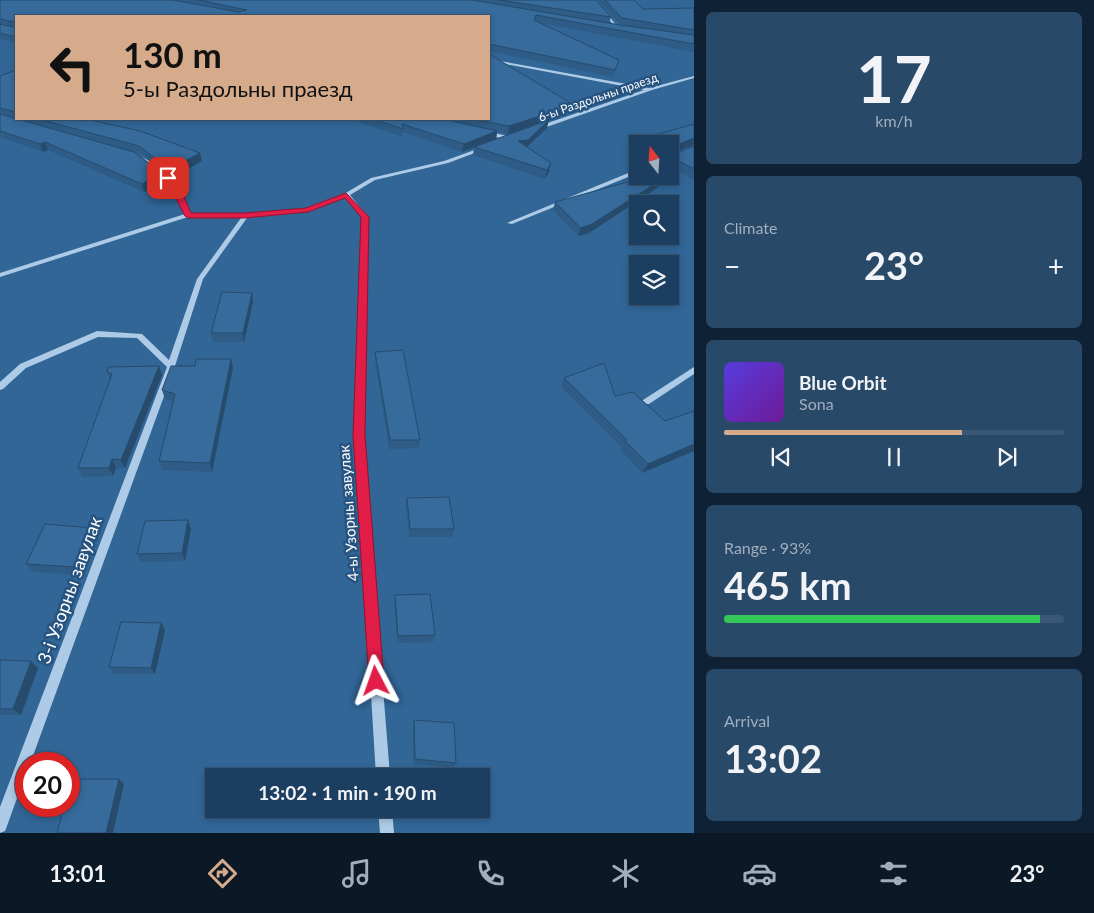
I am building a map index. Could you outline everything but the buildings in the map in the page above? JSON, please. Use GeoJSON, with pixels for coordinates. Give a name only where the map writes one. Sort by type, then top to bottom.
{"type":"FeatureCollection","features":[{"type":"Feature","properties":{"kind":"lane"},"geometry":{"type":"LineString","coordinates":[[594,0],[619,29]]}},
{"type":"Feature","properties":{"kind":"lane"},"geometry":{"type":"LineString","coordinates":[[610,28],[629,31]]}},
{"type":"Feature","properties":{"kind":"lane"},"geometry":{"type":"LineString","coordinates":[[490,60],[650,89]]}},
{"type":"Feature","properties":{"kind":"lane","name":"6-ы Раздольны праезд"},"geometry":{"type":"LineString","coordinates":[[527,132],[650,89],[694,77]]}},
{"type":"Feature","properties":{"kind":"lane"},"geometry":{"type":"LineString","coordinates":[[479,132],[508,138]]}},
{"type":"Feature","properties":{"kind":"lane"},"geometry":{"type":"LineString","coordinates":[[0,275],[188,216],[245,216],[308,210],[346,195],[373,179],[446,162],[518,135]]}},
{"type":"Feature","properties":{"kind":"lane"},"geometry":{"type":"LineString","coordinates":[[130,155],[159,169],[176,187],[188,216]]}},
{"type":"Feature","properties":{"kind":"lane"},"geometry":{"type":"LineString","coordinates":[[510,223],[629,175]]}},
{"type":"Feature","properties":{"kind":"lane","name":"4-ы Узорны завулак"},"geometry":{"type":"LineString","coordinates":[[346,195],[365,217],[359,435],[382,768]]}},
{"type":"Feature","properties":{"kind":"lane","name":"3-і Узорны завулак"},"geometry":{"type":"LineString","coordinates":[[0,826],[171,366],[200,279],[245,216]]}},
{"type":"Feature","properties":{"kind":"lane"},"geometry":{"type":"LineString","coordinates":[[0,388],[24,366],[97,334],[140,336],[171,366]]}},
{"type":"Feature","properties":{"kind":"lane"},"geometry":{"type":"LineString","coordinates":[[646,402],[694,370]]}},
{"type":"Feature","properties":{"kind":"lane"},"geometry":{"type":"LineString","coordinates":[[386,818],[387,833]]}},
{"type":"Feature","properties":{"kind":"shaded area"},"geometry":{"type":"Polygon","coordinates":[[[0,0],[694,0],[694,833],[0,833],[0,0]]]}},
{"type":"Feature","properties":{"kind":"route"},"geometry":{"type":"LineString","coordinates":[[168,178],[176,187],[188,216],[245,216],[308,210],[346,195],[365,217],[359,435],[376,681]]}}]}
